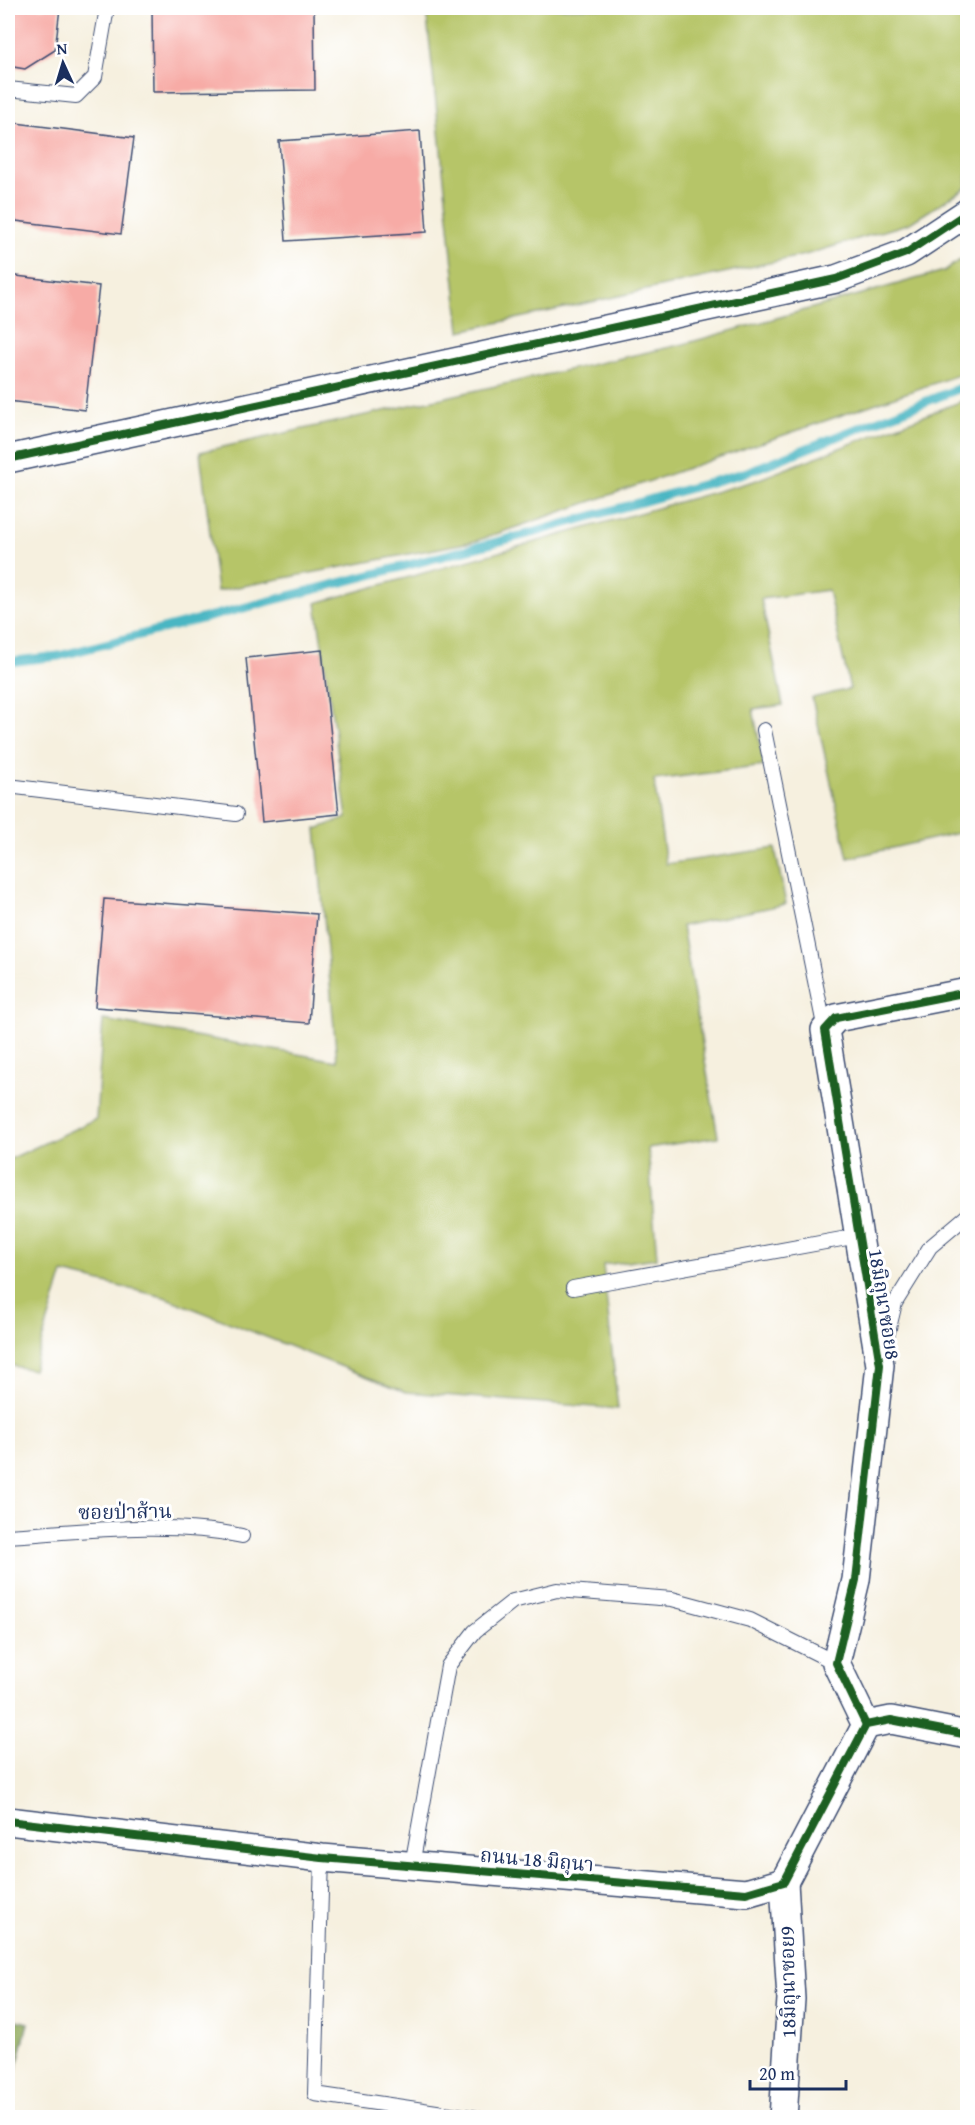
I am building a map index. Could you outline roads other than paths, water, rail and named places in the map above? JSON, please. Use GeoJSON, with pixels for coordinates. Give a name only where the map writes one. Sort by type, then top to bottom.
{"type":"FeatureCollection","features":[{"type":"Feature","properties":{"kind":"street"},"geometry":{"type":"LineString","coordinates":[[8,459],[836,279],[906,253],[968,212]]}},
{"type":"Feature","properties":{"kind":"street"},"geometry":{"type":"LineString","coordinates":[[825,1030],[836,1018],[968,992]]}},
{"type":"Feature","properties":{"kind":"street","name":"18มิถุนาซอย8"},"geometry":{"type":"LineString","coordinates":[[825,1030],[880,1365],[856,1580],[836,1663]]}},
{"type":"Feature","properties":{"kind":"street"},"geometry":{"type":"LineString","coordinates":[[836,1663],[866,1725]]}},
{"type":"Feature","properties":{"kind":"street"},"geometry":{"type":"LineString","coordinates":[[866,1725],[891,1720],[968,1735]]}},
{"type":"Feature","properties":{"kind":"street"},"geometry":{"type":"LineString","coordinates":[[784,1882],[866,1725]]}},
{"type":"Feature","properties":{"kind":"street","name":"ถนน 18 มิถุนา"},"geometry":{"type":"LineString","coordinates":[[8,1821],[322,1858],[746,1893],[784,1882]]}},
{"type":"Feature","properties":{"kind":"street","name":"18มิถุนาซอย9"},"geometry":{"type":"LineString","coordinates":[[783,2118],[791,1999],[784,1882]]}},
{"type":"Feature","properties":{"kind":"lane"},"geometry":{"type":"LineString","coordinates":[[8,89],[76,96],[95,77],[107,8]]}},
{"type":"Feature","properties":{"kind":"lane"},"geometry":{"type":"LineString","coordinates":[[764,730],[825,1030]]}},
{"type":"Feature","properties":{"kind":"lane"},"geometry":{"type":"LineString","coordinates":[[8,786],[236,814]]}},
{"type":"Feature","properties":{"kind":"lane"},"geometry":{"type":"LineString","coordinates":[[880,1365],[895,1303],[930,1247],[968,1215]]}},
{"type":"Feature","properties":{"kind":"lane"},"geometry":{"type":"LineString","coordinates":[[573,1288],[858,1236]]}},
{"type":"Feature","properties":{"kind":"lane","name":"ซอยป่าส้าน"},"geometry":{"type":"LineString","coordinates":[[8,1536],[88,1530],[207,1528],[242,1536]]}},
{"type":"Feature","properties":{"kind":"lane"},"geometry":{"type":"LineString","coordinates":[[412,1865],[448,1666],[475,1631],[513,1601],[557,1590],[672,1599],[750,1620],[836,1663]]}},
{"type":"Feature","properties":{"kind":"lane"},"geometry":{"type":"LineString","coordinates":[[322,1858],[315,2094],[477,2118]]}},
{"type":"Feature","properties":{"kind":"waterway"},"geometry":{"type":"LineString","coordinates":[[8,662],[59,656],[539,531],[747,472],[968,385]]}}]}
